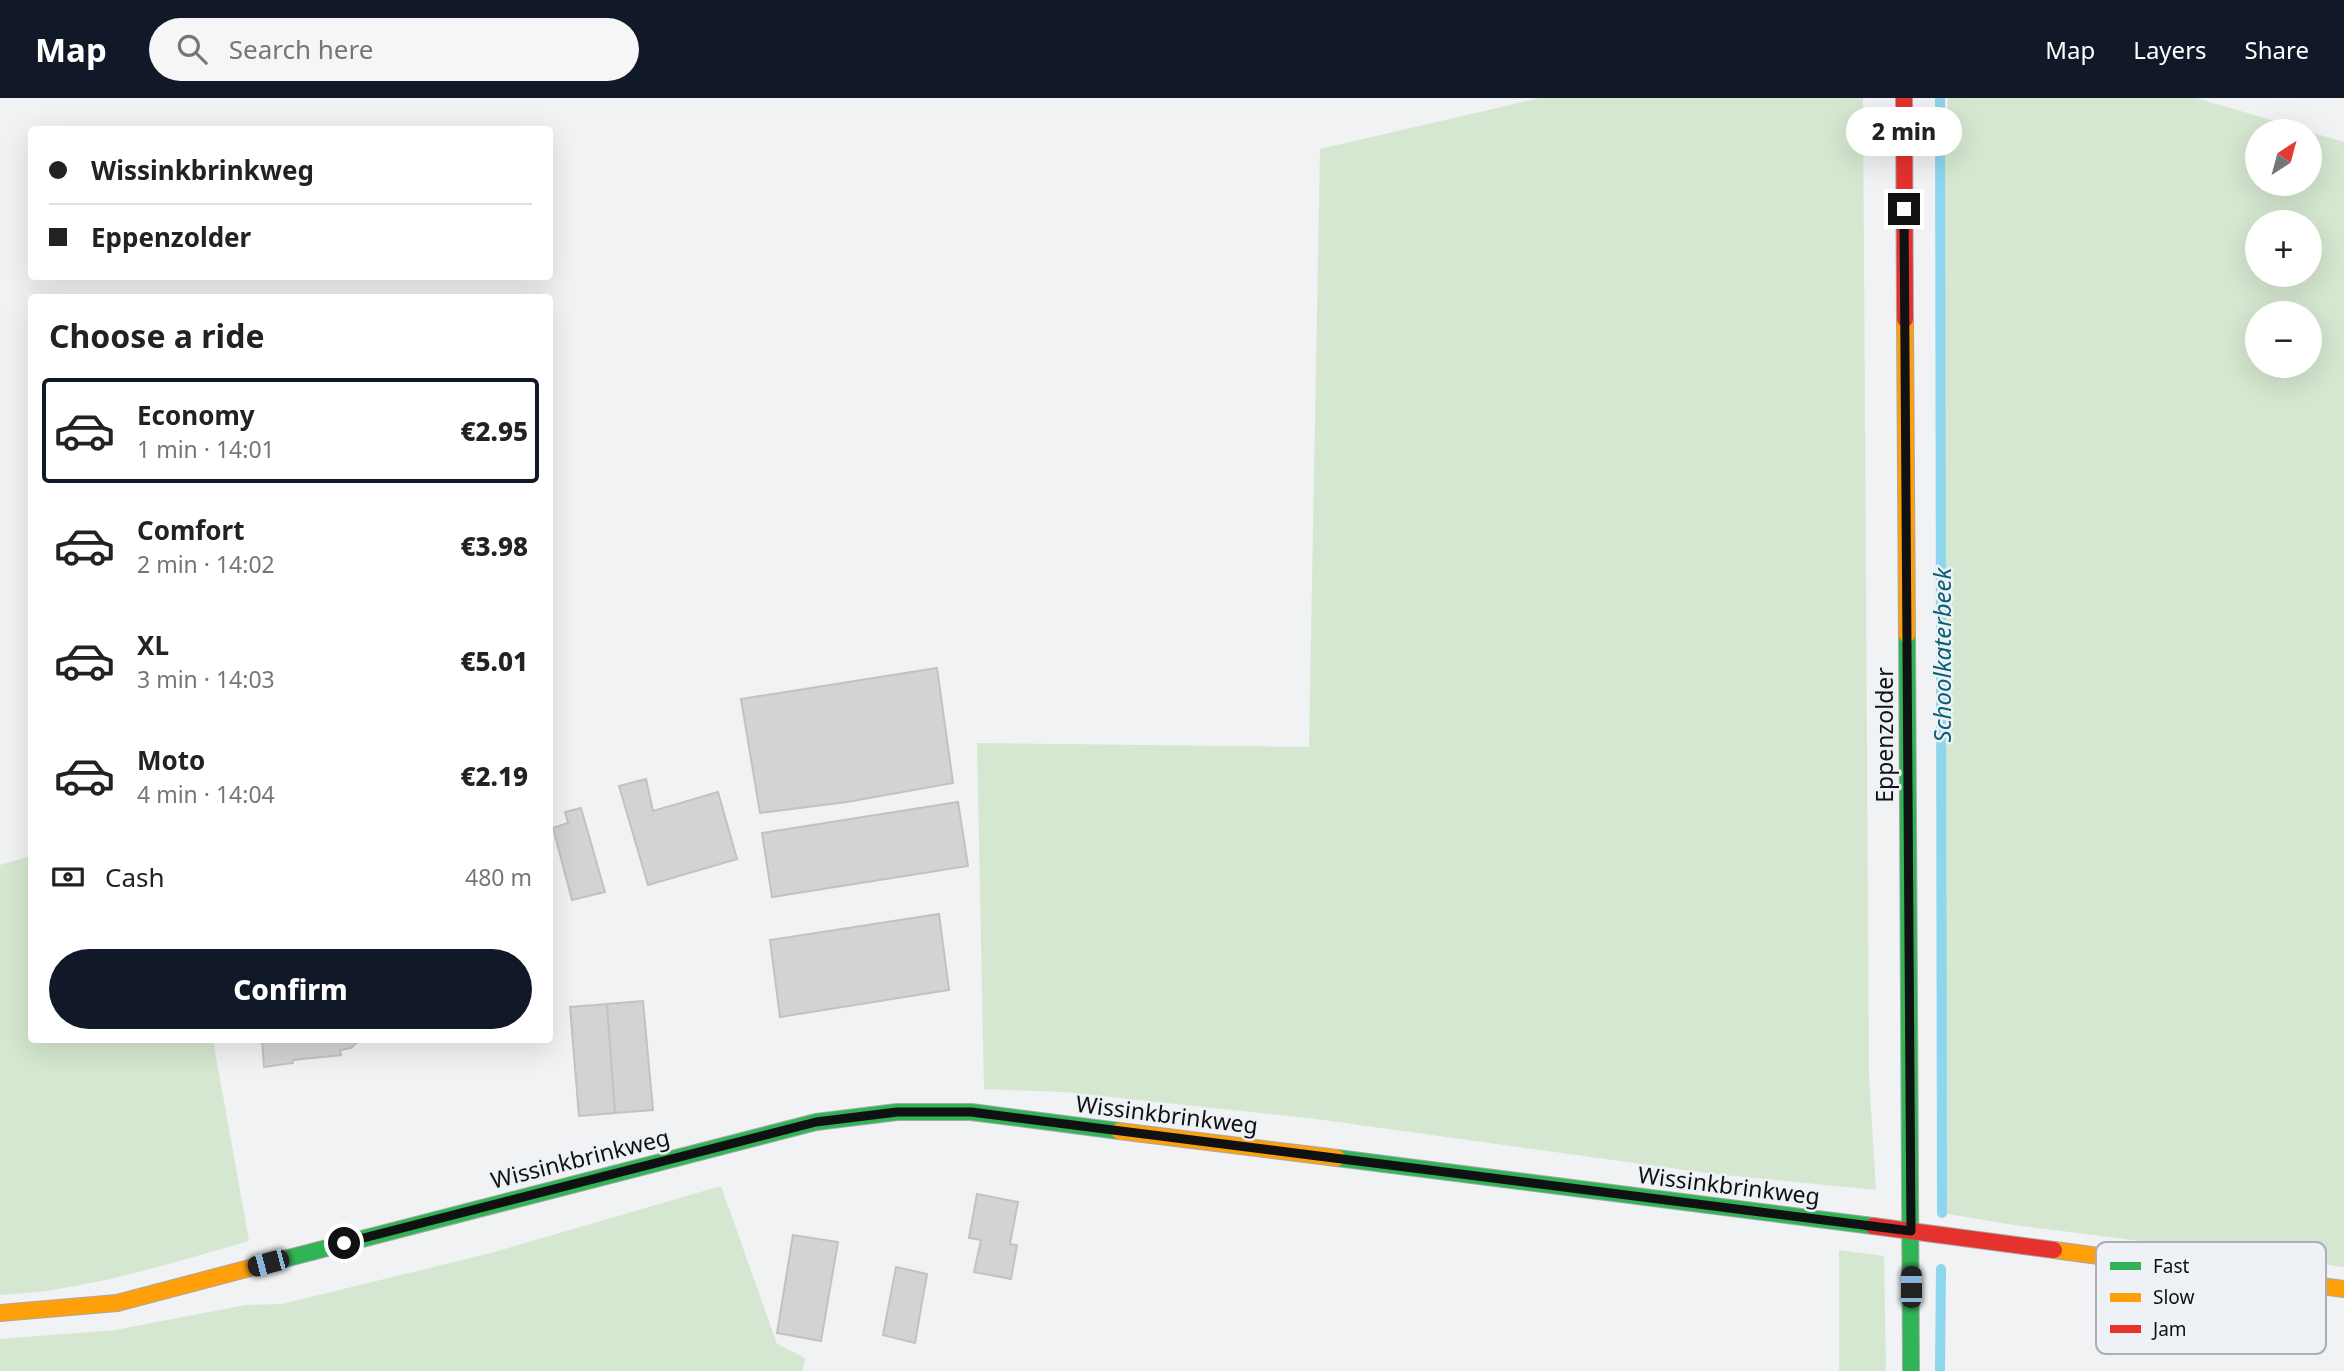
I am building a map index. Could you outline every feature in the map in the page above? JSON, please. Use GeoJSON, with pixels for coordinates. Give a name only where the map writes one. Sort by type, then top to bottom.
{"type":"FeatureCollection","features":[{"type":"Feature","properties":{"kind":"street","name":"Eppenzolder"},"geometry":{"type":"LineString","coordinates":[[1903,98],[1911,1371]]}},
{"type":"Feature","properties":{"kind":"street","name":"Wissinkbrinkweg"},"geometry":{"type":"LineString","coordinates":[[0,1313],[117,1303],[816,1122],[897,1112],[971,1112],[2096,1256]]}},
{"type":"Feature","properties":{"kind":"street","name":"Wissinkbrinkweg"},"geometry":{"type":"LineString","coordinates":[[2326,1287],[2344,1289]]}},
{"type":"Feature","properties":{"kind":"green space"},"geometry":{"type":"Polygon","coordinates":[[[1540,98],[1863,98],[1869,1077],[1876,1190],[1714,1174],[1316,1119],[1064,1092],[984,1089],[977,743],[1309,747],[1320,149],[1540,98]]]}},
{"type":"Feature","properties":{"kind":"green space"},"geometry":{"type":"Polygon","coordinates":[[[1948,98],[2196,98],[2267,119],[2245,119],[2245,196],[2322,196],[2322,136],[2344,142],[2344,1267],[2326,1265],[2326,1242],[2148,1242],[1942,1213],[1941,249],[1948,98]]]}},
{"type":"Feature","properties":{"kind":"green space"},"geometry":{"type":"Polygon","coordinates":[[[28,857],[28,1043],[214,1043],[249,1241],[95,1282],[0,1295],[0,865],[28,857]]]}},
{"type":"Feature","properties":{"kind":"green space"},"geometry":{"type":"Polygon","coordinates":[[[721,1186],[777,1344],[805,1358],[803,1371],[0,1371],[0,1339],[115,1330],[246,1305],[282,1304],[491,1253],[721,1186]]]}},
{"type":"Feature","properties":{"kind":"green space"},"geometry":{"type":"Polygon","coordinates":[[[1839,1250],[1884,1256],[1886,1371],[1839,1371],[1839,1250]]]}},
{"type":"Feature","properties":{"kind":"building"},"geometry":{"type":"Polygon","coordinates":[[[937,668],[953,783],[847,802],[760,813],[741,699],[937,668]]]}},
{"type":"Feature","properties":{"kind":"building"},"geometry":{"type":"Polygon","coordinates":[[[646,779],[653,811],[718,792],[737,859],[648,885],[619,786],[646,779]]]}},
{"type":"Feature","properties":{"kind":"building"},"geometry":{"type":"Polygon","coordinates":[[[958,802],[968,866],[772,897],[762,833],[958,802]]]}},
{"type":"Feature","properties":{"kind":"building"},"geometry":{"type":"Polygon","coordinates":[[[581,808],[605,892],[572,900],[553,828],[568,823],[565,812],[581,808]]]}},
{"type":"Feature","properties":{"kind":"building"},"geometry":{"type":"Polygon","coordinates":[[[939,914],[949,990],[780,1017],[770,940],[939,914]]]}},
{"type":"Feature","properties":{"kind":"building"},"geometry":{"type":"Polygon","coordinates":[[[643,1001],[653,1110],[615,1113],[607,1004],[643,1001]]]}},
{"type":"Feature","properties":{"kind":"building"},"geometry":{"type":"Polygon","coordinates":[[[607,1004],[615,1113],[579,1116],[570,1007],[607,1004]]]}},
{"type":"Feature","properties":{"kind":"building"},"geometry":{"type":"Polygon","coordinates":[[[262,1043],[356,1043],[351,1048],[340,1050],[341,1055],[293,1060],[293,1063],[264,1067],[262,1043]]]}},
{"type":"Feature","properties":{"kind":"building"},"geometry":{"type":"Polygon","coordinates":[[[977,1194],[1018,1202],[1010,1244],[1017,1245],[1011,1279],[974,1272],[981,1240],[969,1238],[977,1194]]]}},
{"type":"Feature","properties":{"kind":"building"},"geometry":{"type":"Polygon","coordinates":[[[793,1235],[838,1242],[821,1341],[777,1333],[793,1235]]]}},
{"type":"Feature","properties":{"kind":"building"},"geometry":{"type":"Polygon","coordinates":[[[896,1267],[927,1274],[915,1343],[883,1335],[896,1267]]]}},
{"type":"Feature","properties":{"kind":"waterway","name":"Schoolkaterbeek"},"geometry":{"type":"LineString","coordinates":[[1940,98],[1942,1213]]}},
{"type":"Feature","properties":{"kind":"waterway","name":"Schoolkaterbeek"},"geometry":{"type":"LineString","coordinates":[[1940,1371],[1941,1269]]}},
{"type":"Feature","properties":{"kind":"traffic: fast"},"geometry":{"type":"LineString","coordinates":[[1907,635],[1911,1371]]}},
{"type":"Feature","properties":{"kind":"traffic: fast"},"geometry":{"type":"LineString","coordinates":[[265,1264],[816,1122],[897,1112],[971,1112],[1119,1131]]}},
{"type":"Feature","properties":{"kind":"traffic: fast"},"geometry":{"type":"LineString","coordinates":[[1337,1158],[1873,1226]]}},
{"type":"Feature","properties":{"kind":"traffic: slow"},"geometry":{"type":"LineString","coordinates":[[1905,319],[1907,635]]}},
{"type":"Feature","properties":{"kind":"traffic: slow"},"geometry":{"type":"LineString","coordinates":[[1119,1131],[1337,1158]]}},
{"type":"Feature","properties":{"kind":"traffic: slow"},"geometry":{"type":"LineString","coordinates":[[2054,1250],[2096,1256]]}},
{"type":"Feature","properties":{"kind":"traffic: slow"},"geometry":{"type":"LineString","coordinates":[[0,1313],[117,1303],[265,1264]]}},
{"type":"Feature","properties":{"kind":"traffic: slow"},"geometry":{"type":"LineString","coordinates":[[2326,1287],[2344,1289]]}},
{"type":"Feature","properties":{"kind":"traffic: jam"},"geometry":{"type":"LineString","coordinates":[[1904,98],[1905,319]]}},
{"type":"Feature","properties":{"kind":"traffic: jam"},"geometry":{"type":"LineString","coordinates":[[1873,1226],[2054,1250]]}},
{"type":"Feature","properties":{"kind":"route"},"geometry":{"type":"LineString","coordinates":[[344,1243],[816,1122],[897,1112],[971,1112],[1911,1231],[1904,209]]}}]}
